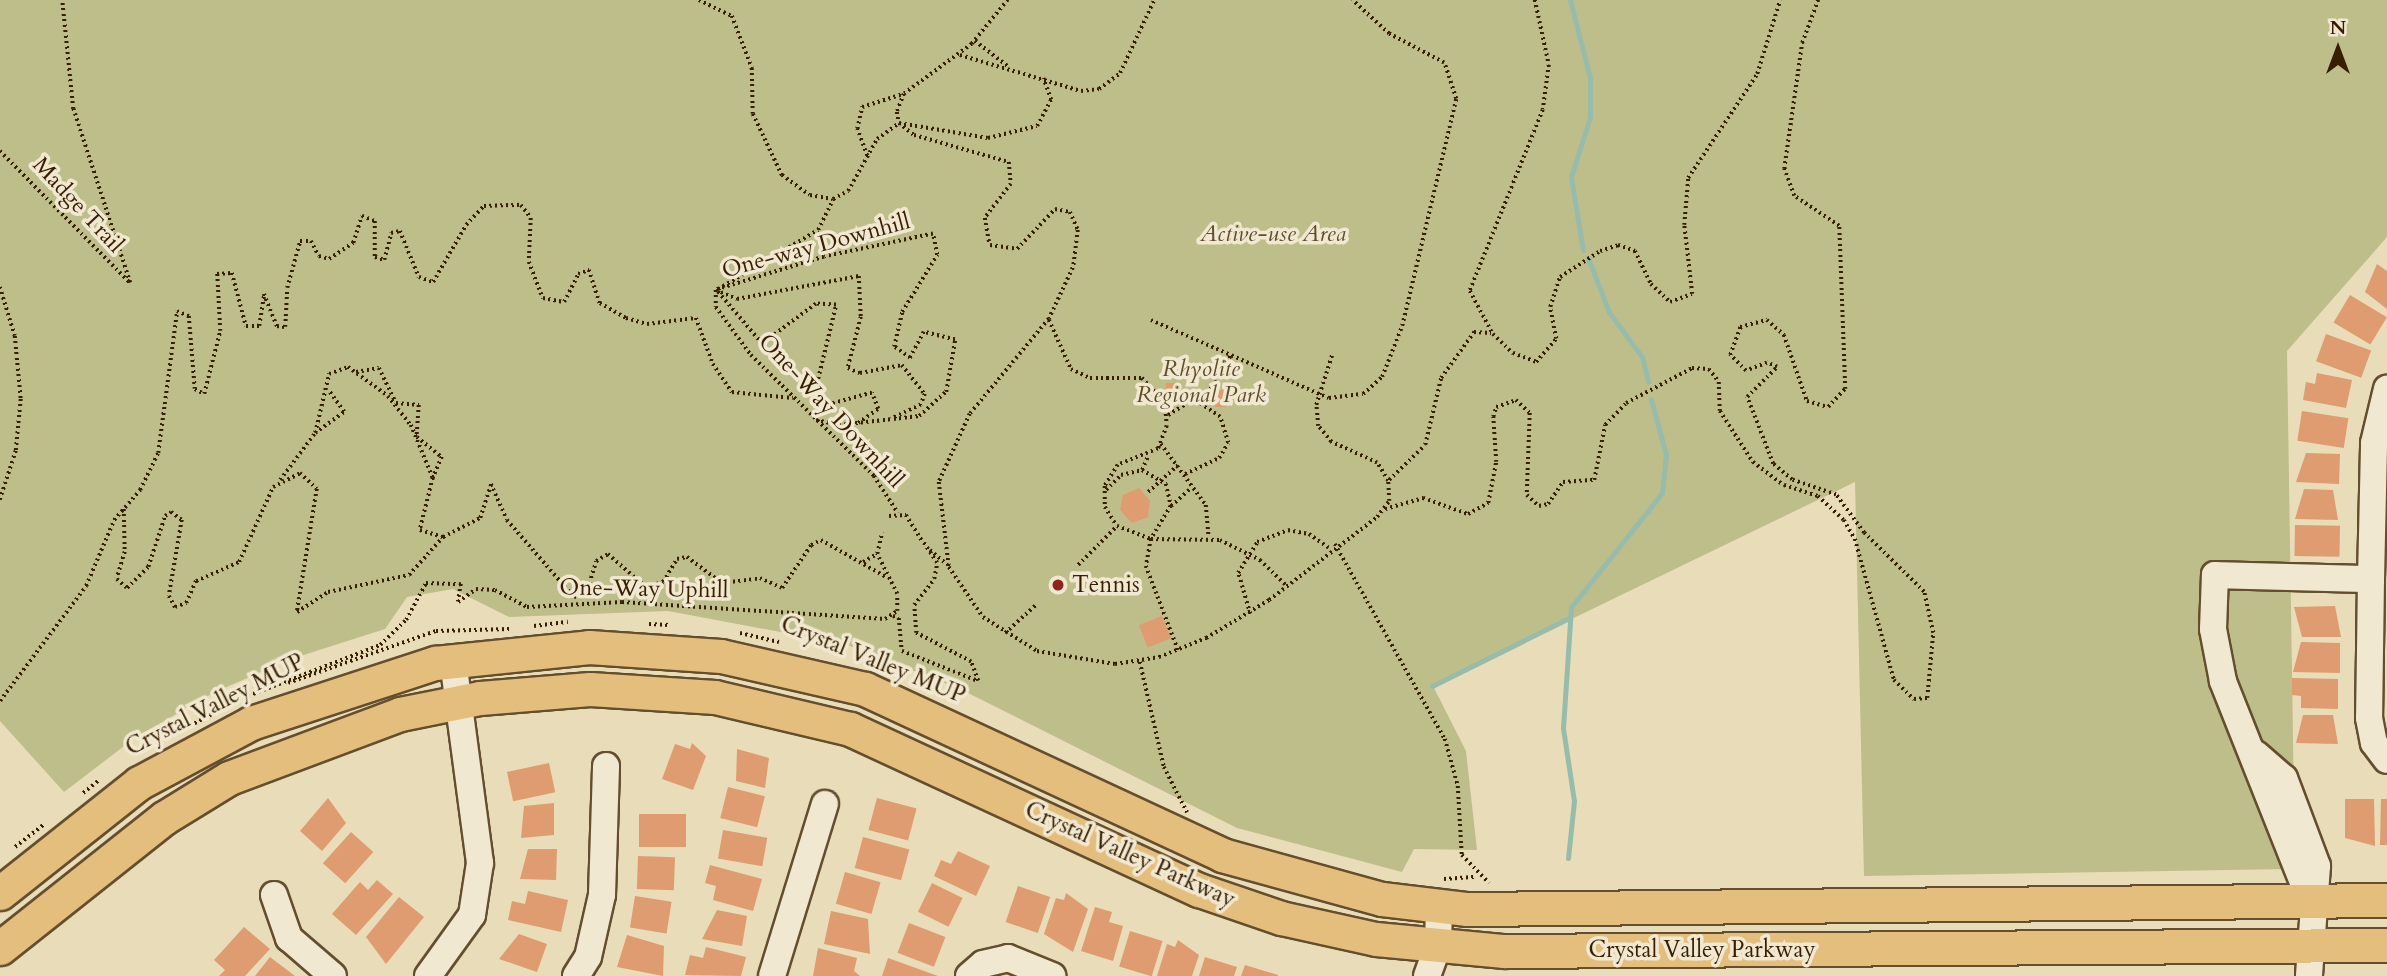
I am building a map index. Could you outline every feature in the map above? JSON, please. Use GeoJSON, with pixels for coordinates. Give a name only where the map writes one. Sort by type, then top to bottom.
{"type":"FeatureCollection","features":[{"type":"Feature","properties":{"kind":"main road","name":"Crystal Valley Parkway"},"geometry":{"type":"LineString","coordinates":[[0,893],[139,783],[210,740],[344,688],[453,660],[631,647],[817,675],[954,726],[1222,855],[1300,881],[1440,893],[2387,900]]}},
{"type":"Feature","properties":{"kind":"main road","name":"Crystal Valley Parkway"},"geometry":{"type":"LineString","coordinates":[[0,948],[155,824],[229,778],[357,728],[459,701],[629,690],[806,716],[936,764],[1237,904],[1438,966],[1504,951],[2310,968],[2387,945]]}},
{"type":"Feature","properties":{"kind":"street"},"geometry":{"type":"LineString","coordinates":[[2387,389],[2374,443],[2369,718],[2374,743],[2387,760]]}},
{"type":"Feature","properties":{"kind":"street"},"geometry":{"type":"LineString","coordinates":[[2310,968],[2310,900],[2317,866],[2298,806],[2284,778],[2256,754],[2223,681],[2213,629],[2215,575],[2371,579]]}},
{"type":"Feature","properties":{"kind":"street"},"geometry":{"type":"LineString","coordinates":[[428,976],[472,915],[480,863],[453,660]]}},
{"type":"Feature","properties":{"kind":"street"},"geometry":{"type":"LineString","coordinates":[[576,976],[588,957],[602,895],[606,766]]}},
{"type":"Feature","properties":{"kind":"street"},"geometry":{"type":"LineString","coordinates":[[772,976],[825,804]]}},
{"type":"Feature","properties":{"kind":"street"},"geometry":{"type":"LineString","coordinates":[[1438,966],[1440,893]]}},
{"type":"Feature","properties":{"kind":"street"},"geometry":{"type":"LineString","coordinates":[[274,895],[289,938],[333,976]]}},
{"type":"Feature","properties":{"kind":"street"},"geometry":{"type":"LineString","coordinates":[[969,976],[1008,958],[1052,976]]}},
{"type":"Feature","properties":{"kind":"path","name":"Madge Trail"},"geometry":{"type":"LineString","coordinates":[[0,150],[130,283],[131,271],[73,109],[62,0]]}},
{"type":"Feature","properties":{"kind":"path"},"geometry":{"type":"LineString","coordinates":[[699,0],[732,16],[752,68],[753,114],[782,175],[810,195],[834,199],[848,191],[867,156],[899,123],[904,94]]}},
{"type":"Feature","properties":{"kind":"path"},"geometry":{"type":"LineString","coordinates":[[867,156],[857,129],[862,107],[904,94],[960,55],[1008,0]]}},
{"type":"Feature","properties":{"kind":"path"},"geometry":{"type":"LineString","coordinates":[[960,55],[1089,92],[1109,83],[1154,0]]}},
{"type":"Feature","properties":{"kind":"path"},"geometry":{"type":"LineString","coordinates":[[1151,320],[1320,395],[1363,394],[1391,360],[1457,112],[1444,63],[1389,34],[1352,0]]}},
{"type":"Feature","properties":{"kind":"path"},"geometry":{"type":"LineString","coordinates":[[1535,0],[1549,65],[1543,110],[1470,291],[1493,334],[1522,359],[1547,356],[1556,339],[1550,307],[1560,277],[1618,246],[1635,251],[1658,295],[1679,303],[1692,294],[1684,225],[1688,178],[1756,74],[1780,0]]}},
{"type":"Feature","properties":{"kind":"path"},"geometry":{"type":"LineString","coordinates":[[922,541],[949,567],[971,603],[1004,633],[1073,661],[1139,662],[1178,650],[1250,614],[1287,586],[1329,548],[1385,509],[1423,498],[1468,514],[1488,503],[1496,462],[1493,417],[1496,407],[1516,400],[1530,413],[1527,495],[1539,506],[1548,504],[1563,482],[1594,480],[1605,425],[1626,403],[1692,369],[1709,369],[1719,382],[1720,411],[1753,462],[1784,485],[1818,496],[1844,520],[1862,559],[1894,680],[1914,699],[1927,698],[1934,633],[1928,599],[1836,495],[1792,480],[1773,464],[1747,397],[1752,386],[1776,376],[1777,367],[1768,363],[1746,371],[1730,355],[1740,327],[1767,320],[1784,335],[1807,401],[1828,407],[1845,389],[1839,226],[1794,196],[1784,169],[1794,131],[1791,105],[1802,43],[1818,0]]}},
{"type":"Feature","properties":{"kind":"path"},"geometry":{"type":"LineString","coordinates":[[975,41],[1015,71]]}},
{"type":"Feature","properties":{"kind":"path"},"geometry":{"type":"LineString","coordinates":[[899,123],[988,138],[1027,131],[1048,112],[1050,90],[1043,78]]}},
{"type":"Feature","properties":{"kind":"path"},"geometry":{"type":"LineString","coordinates":[[899,123],[914,135],[1009,162],[1011,184],[991,206],[983,228],[1000,250],[1026,243],[1047,212],[1070,212],[1077,254],[1049,319],[970,414],[949,450],[938,499],[949,567]]}},
{"type":"Feature","properties":{"kind":"path","name":"One-Way Downhill"},"geometry":{"type":"LineString","coordinates":[[716,290],[818,230],[828,218],[834,199]]}},
{"type":"Feature","properties":{"kind":"path","name":"One-way Downhill"},"geometry":{"type":"LineString","coordinates":[[124,507],[140,490],[166,432],[177,311],[188,316],[195,389],[204,394],[220,331],[217,274],[227,271],[236,279],[246,326],[259,326],[264,294],[276,326],[285,327],[286,288],[300,241],[312,241],[319,256],[329,259],[354,243],[367,215],[375,221],[375,257],[388,256],[391,233],[400,231],[419,277],[433,282],[484,206],[521,205],[531,218],[529,262],[543,298],[564,302],[578,274],[589,270],[600,303],[626,318],[647,324],[696,318],[713,364],[732,392],[793,398]]}},
{"type":"Feature","properties":{"kind":"path","name":"One-way Downhill"},"geometry":{"type":"LineString","coordinates":[[716,290],[824,257],[933,234],[937,255],[902,312],[894,347],[910,358],[918,335],[945,333],[956,345],[952,373],[946,392],[927,413],[891,419]]}},
{"type":"Feature","properties":{"kind":"path","name":"One-way Downhill"},"geometry":{"type":"LineString","coordinates":[[716,290],[737,299],[859,276],[861,317],[848,368],[860,373],[902,365],[925,394],[922,405],[891,419]]}},
{"type":"Feature","properties":{"kind":"path"},"geometry":{"type":"LineString","coordinates":[[0,287],[15,336],[21,399],[16,451],[0,500]]}},
{"type":"Feature","properties":{"kind":"path","name":"One-Way Downhill"},"geometry":{"type":"LineString","coordinates":[[716,290],[716,307],[793,398],[874,476],[898,513],[906,515],[922,541]]}},
{"type":"Feature","properties":{"kind":"path","name":"One-Way Downhill"},"geometry":{"type":"LineString","coordinates":[[716,290],[762,344],[816,304],[836,305],[814,395],[828,405],[872,393],[878,409],[856,424]]}},
{"type":"Feature","properties":{"kind":"path"},"geometry":{"type":"LineString","coordinates":[[1049,319],[1072,369],[1090,378],[1142,378],[1160,393],[1168,415],[1161,444],[1149,455],[1142,470]]}},
{"type":"Feature","properties":{"kind":"path"},"geometry":{"type":"LineString","coordinates":[[1385,509],[1388,481],[1419,456],[1441,378],[1471,336],[1479,330],[1493,334]]}},
{"type":"Feature","properties":{"kind":"path"},"geometry":{"type":"LineString","coordinates":[[1168,415],[1196,401],[1220,380],[1231,355]]}},
{"type":"Feature","properties":{"kind":"path"},"geometry":{"type":"LineString","coordinates":[[1332,355],[1315,415],[1324,435],[1367,455],[1388,481]]}},
{"type":"Feature","properties":{"kind":"path"},"geometry":{"type":"LineString","coordinates":[[315,433],[335,368],[356,372],[385,372],[396,403],[417,437],[433,478]]}},
{"type":"Feature","properties":{"kind":"path"},"geometry":{"type":"LineString","coordinates":[[356,372],[396,403],[419,405],[417,437]]}},
{"type":"Feature","properties":{"kind":"path"},"geometry":{"type":"LineString","coordinates":[[124,507],[121,586],[144,574],[165,516],[171,512],[182,520],[169,596],[175,607],[186,603],[197,582],[239,562],[280,480],[315,433],[344,412],[327,390]]}},
{"type":"Feature","properties":{"kind":"path"},"geometry":{"type":"LineString","coordinates":[[1185,474],[1219,458],[1227,443],[1220,417],[1196,401]]}},
{"type":"Feature","properties":{"kind":"path"},"geometry":{"type":"LineString","coordinates":[[816,420],[856,424],[891,419]]}},
{"type":"Feature","properties":{"kind":"path"},"geometry":{"type":"LineString","coordinates":[[417,437],[441,451],[420,530],[443,537]]}},
{"type":"Feature","properties":{"kind":"path"},"geometry":{"type":"LineString","coordinates":[[1161,444],[1206,505],[1209,537]]}},
{"type":"Feature","properties":{"kind":"path"},"geometry":{"type":"LineString","coordinates":[[1103,497],[1118,465],[1149,455]]}},
{"type":"Feature","properties":{"kind":"path"},"geometry":{"type":"LineString","coordinates":[[1148,492],[1178,465]]}},
{"type":"Feature","properties":{"kind":"path"},"geometry":{"type":"LineString","coordinates":[[1103,497],[1113,480],[1142,470],[1162,480],[1171,506]]}},
{"type":"Feature","properties":{"kind":"path"},"geometry":{"type":"LineString","coordinates":[[280,480],[308,475],[317,489],[298,612],[328,592],[409,575],[443,537],[480,518],[491,484],[507,520],[574,597],[586,594],[596,561],[608,554],[621,559],[646,587],[663,582],[677,559],[687,557],[722,583],[760,578],[782,588],[818,540],[886,577]]}},
{"type":"Feature","properties":{"kind":"path"},"geometry":{"type":"LineString","coordinates":[[1178,650],[1146,566],[1151,539],[1171,506],[1191,488]]}},
{"type":"Feature","properties":{"kind":"path"},"geometry":{"type":"LineString","coordinates":[[1103,497],[1117,526],[1151,539],[1209,537],[1248,552],[1287,586]]}},
{"type":"Feature","properties":{"kind":"path"},"geometry":{"type":"LineString","coordinates":[[0,701],[86,586],[124,507]]}},
{"type":"Feature","properties":{"kind":"path"},"geometry":{"type":"LineString","coordinates":[[889,516],[898,513]]}},
{"type":"Feature","properties":{"kind":"path"},"geometry":{"type":"LineString","coordinates":[[1079,565],[1117,526]]}},
{"type":"Feature","properties":{"kind":"path"},"geometry":{"type":"LineString","coordinates":[[1250,614],[1238,582],[1248,552],[1267,535],[1288,530],[1309,534],[1329,548]]}},
{"type":"Feature","properties":{"kind":"path"},"geometry":{"type":"LineString","coordinates":[[882,533],[877,554],[886,577],[897,594],[892,616],[899,618],[902,651],[978,681],[971,662],[916,634],[914,605],[934,579],[937,563],[922,541]]}},
{"type":"Feature","properties":{"kind":"path"},"geometry":{"type":"LineString","coordinates":[[1335,544],[1445,739],[1460,794],[1458,843],[1476,877],[1440,893]]}},
{"type":"Feature","properties":{"kind":"path"},"geometry":{"type":"LineString","coordinates":[[861,563],[877,554]]}},
{"type":"Feature","properties":{"kind":"path","name":"One-Way Uphill"},"geometry":{"type":"LineString","coordinates":[[426,583],[461,583],[458,602],[476,589],[495,590],[527,607],[622,602],[892,616]]}},
{"type":"Feature","properties":{"kind":"path"},"geometry":{"type":"LineString","coordinates":[[1004,633],[1037,604]]}},
{"type":"Feature","properties":{"kind":"path","name":"Crystal Valley MUP"},"geometry":{"type":"LineString","coordinates":[[264,699],[290,682],[436,631],[574,622]]}},
{"type":"Feature","properties":{"kind":"path"},"geometry":{"type":"LineString","coordinates":[[643,624],[684,627]]}},
{"type":"Feature","properties":{"kind":"path","name":"Crystal Valley MUP"},"geometry":{"type":"LineString","coordinates":[[725,631],[766,636],[791,647]]}},
{"type":"Feature","properties":{"kind":"path"},"geometry":{"type":"LineString","coordinates":[[1139,662],[1164,767],[1188,816],[1175,810]]}},
{"type":"Feature","properties":{"kind":"path","name":"Crystal Valley MUP"},"geometry":{"type":"LineString","coordinates":[[81,799],[111,778]]}},
{"type":"Feature","properties":{"kind":"path"},"geometry":{"type":"LineString","coordinates":[[20,854],[50,827]]}},
{"type":"Feature","properties":{"kind":"green space","name":"Rhyolite Regional Park"},"geometry":{"type":"Polygon","coordinates":[[[0,0],[2387,0],[2387,237],[2287,351],[2295,869],[1864,876],[1855,482],[1433,686],[1466,751],[1477,850],[1414,849],[1402,872],[1237,828],[960,689],[845,644],[668,611],[509,617],[453,589],[407,597],[385,629],[291,659],[215,692],[136,737],[64,792],[0,721],[0,0]]]}},
{"type":"Feature","properties":{"kind":"building"},"geometry":{"type":"Polygon","coordinates":[[[2377,264],[2387,271],[2387,309],[2365,292],[2377,264]]]}},
{"type":"Feature","properties":{"kind":"building"},"geometry":{"type":"Polygon","coordinates":[[[2350,295],[2387,317],[2370,345],[2334,322],[2350,295]]]}},
{"type":"Feature","properties":{"kind":"building"},"geometry":{"type":"Polygon","coordinates":[[[2326,334],[2371,350],[2361,378],[2316,361],[2326,334]]]}},
{"type":"Feature","properties":{"kind":"building"},"geometry":{"type":"Polygon","coordinates":[[[2317,373],[2352,380],[2346,408],[2303,400],[2306,382],[2315,384],[2317,373]]]}},
{"type":"Feature","properties":{"kind":"building"},"geometry":{"type":"Polygon","coordinates":[[[1166,383],[1177,383],[1176,401],[1166,400],[1166,383]]]}},
{"type":"Feature","properties":{"kind":"building"},"geometry":{"type":"Polygon","coordinates":[[[1215,390],[1226,390],[1226,407],[1215,407],[1215,390]]]}},
{"type":"Feature","properties":{"kind":"building"},"geometry":{"type":"Polygon","coordinates":[[[2302,411],[2348,418],[2344,448],[2297,441],[2302,411]]]}},
{"type":"Feature","properties":{"kind":"building"},"geometry":{"type":"Polygon","coordinates":[[[2306,453],[2340,454],[2339,484],[2296,482],[2306,453]]]}},
{"type":"Feature","properties":{"kind":"building"},"geometry":{"type":"Polygon","coordinates":[[[1139,488],[1150,501],[1148,517],[1132,523],[1120,510],[1123,495],[1139,488]]]}},
{"type":"Feature","properties":{"kind":"building"},"geometry":{"type":"Polygon","coordinates":[[[2304,489],[2333,490],[2338,520],[2295,519],[2304,489]]]}},
{"type":"Feature","properties":{"kind":"building"},"geometry":{"type":"Polygon","coordinates":[[[2295,525],[2340,526],[2339,557],[2294,556],[2295,525]]]}},
{"type":"Feature","properties":{"kind":"building"},"geometry":{"type":"Polygon","coordinates":[[[2335,606],[2341,637],[2302,637],[2294,607],[2335,606]]]}},
{"type":"Feature","properties":{"kind":"building"},"geometry":{"type":"Polygon","coordinates":[[[1162,616],[1171,638],[1148,648],[1139,625],[1162,616]]]}},
{"type":"Feature","properties":{"kind":"building"},"geometry":{"type":"Polygon","coordinates":[[[2301,642],[2340,643],[2340,673],[2293,672],[2301,642]]]}},
{"type":"Feature","properties":{"kind":"building"},"geometry":{"type":"Polygon","coordinates":[[[2292,678],[2338,679],[2338,709],[2301,708],[2301,696],[2292,695],[2292,678]]]}},
{"type":"Feature","properties":{"kind":"building"},"geometry":{"type":"Polygon","coordinates":[[[2303,715],[2333,715],[2338,744],[2296,743],[2303,715]]]}},
{"type":"Feature","properties":{"kind":"building"},"geometry":{"type":"Polygon","coordinates":[[[692,743],[706,756],[693,790],[662,779],[675,744],[690,749],[692,743]]]}},
{"type":"Feature","properties":{"kind":"building"},"geometry":{"type":"Polygon","coordinates":[[[737,749],[769,758],[765,788],[736,781],[737,749]]]}},
{"type":"Feature","properties":{"kind":"building"},"geometry":{"type":"Polygon","coordinates":[[[549,763],[555,792],[513,801],[507,772],[549,763]]]}},
{"type":"Feature","properties":{"kind":"building"},"geometry":{"type":"Polygon","coordinates":[[[728,787],[765,796],[757,827],[720,818],[728,787]]]}},
{"type":"Feature","properties":{"kind":"building"},"geometry":{"type":"Polygon","coordinates":[[[328,798],[346,823],[322,851],[300,831],[328,798]]]}},
{"type":"Feature","properties":{"kind":"building"},"geometry":{"type":"Polygon","coordinates":[[[877,798],[917,809],[908,840],[868,830],[877,798]]]}},
{"type":"Feature","properties":{"kind":"building"},"geometry":{"type":"Polygon","coordinates":[[[2345,799],[2374,799],[2375,846],[2345,838],[2345,799]]]}},
{"type":"Feature","properties":{"kind":"building"},"geometry":{"type":"Polygon","coordinates":[[[2381,799],[2387,799],[2387,845],[2380,845],[2381,799]]]}},
{"type":"Feature","properties":{"kind":"building"},"geometry":{"type":"Polygon","coordinates":[[[554,803],[554,835],[521,838],[524,806],[554,803]]]}},
{"type":"Feature","properties":{"kind":"building"},"geometry":{"type":"Polygon","coordinates":[[[639,814],[686,814],[686,847],[639,847],[639,814]]]}},
{"type":"Feature","properties":{"kind":"building"},"geometry":{"type":"Polygon","coordinates":[[[723,830],[767,838],[762,866],[718,859],[723,830]]]}},
{"type":"Feature","properties":{"kind":"building"},"geometry":{"type":"Polygon","coordinates":[[[351,832],[373,852],[345,883],[323,863],[351,832]]]}},
{"type":"Feature","properties":{"kind":"building"},"geometry":{"type":"Polygon","coordinates":[[[863,837],[909,849],[901,880],[855,868],[863,837]]]}},
{"type":"Feature","properties":{"kind":"building"},"geometry":{"type":"Polygon","coordinates":[[[528,849],[557,849],[556,880],[520,879],[528,849]]]}},
{"type":"Feature","properties":{"kind":"building"},"geometry":{"type":"Polygon","coordinates":[[[958,851],[990,866],[976,896],[934,876],[941,860],[951,864],[958,851]]]}},
{"type":"Feature","properties":{"kind":"building"},"geometry":{"type":"Polygon","coordinates":[[[638,856],[675,857],[674,890],[637,889],[638,856]]]}},
{"type":"Feature","properties":{"kind":"building"},"geometry":{"type":"Polygon","coordinates":[[[710,865],[762,879],[753,911],[713,900],[716,886],[705,883],[710,865]]]}},
{"type":"Feature","properties":{"kind":"building"},"geometry":{"type":"Polygon","coordinates":[[[845,872],[881,882],[871,914],[836,904],[845,872]]]}},
{"type":"Feature","properties":{"kind":"building"},"geometry":{"type":"Polygon","coordinates":[[[377,880],[393,894],[356,935],[332,914],[360,882],[368,890],[377,880]]]}},
{"type":"Feature","properties":{"kind":"building"},"geometry":{"type":"Polygon","coordinates":[[[932,883],[963,898],[949,927],[918,912],[932,883]]]}},
{"type":"Feature","properties":{"kind":"building"},"geometry":{"type":"Polygon","coordinates":[[[1018,886],[1050,897],[1038,933],[1006,922],[1018,886]]]}},
{"type":"Feature","properties":{"kind":"building"},"geometry":{"type":"Polygon","coordinates":[[[528,891],[568,900],[561,932],[508,920],[512,901],[525,904],[528,891]]]}},
{"type":"Feature","properties":{"kind":"building"},"geometry":{"type":"Polygon","coordinates":[[[1066,893],[1088,909],[1073,952],[1044,934],[1056,898],[1064,900],[1066,893]]]}},
{"type":"Feature","properties":{"kind":"building"},"geometry":{"type":"Polygon","coordinates":[[[635,896],[672,902],[667,933],[630,928],[635,896]]]}},
{"type":"Feature","properties":{"kind":"building"},"geometry":{"type":"Polygon","coordinates":[[[399,897],[424,917],[386,964],[366,937],[399,897]]]}},
{"type":"Feature","properties":{"kind":"building"},"geometry":{"type":"Polygon","coordinates":[[[1095,907],[1112,912],[1109,922],[1123,926],[1113,961],[1081,951],[1095,907]]]}},
{"type":"Feature","properties":{"kind":"building"},"geometry":{"type":"Polygon","coordinates":[[[717,910],[747,916],[742,946],[702,939],[717,910]]]}},
{"type":"Feature","properties":{"kind":"building"},"geometry":{"type":"Polygon","coordinates":[[[831,911],[868,919],[870,954],[824,944],[831,911]]]}},
{"type":"Feature","properties":{"kind":"building"},"geometry":{"type":"Polygon","coordinates":[[[909,923],[945,937],[934,967],[898,953],[909,923]]]}},
{"type":"Feature","properties":{"kind":"building"},"geometry":{"type":"Polygon","coordinates":[[[244,927],[270,949],[245,976],[219,976],[225,970],[214,960],[244,927]]]}},
{"type":"Feature","properties":{"kind":"building"},"geometry":{"type":"Polygon","coordinates":[[[1130,931],[1163,941],[1152,976],[1119,966],[1130,931]]]}},
{"type":"Feature","properties":{"kind":"building"},"geometry":{"type":"Polygon","coordinates":[[[519,934],[547,944],[537,972],[499,959],[519,934]]]}},
{"type":"Feature","properties":{"kind":"building"},"geometry":{"type":"Polygon","coordinates":[[[627,935],[664,946],[663,976],[617,967],[627,935]]]}},
{"type":"Feature","properties":{"kind":"building"},"geometry":{"type":"Polygon","coordinates":[[[1178,940],[1199,955],[1192,976],[1157,976],[1167,944],[1175,947],[1178,940]]]}},
{"type":"Feature","properties":{"kind":"building"},"geometry":{"type":"Polygon","coordinates":[[[706,947],[746,957],[741,976],[685,975],[690,955],[703,958],[706,947]]]}},
{"type":"Feature","properties":{"kind":"building"},"geometry":{"type":"Polygon","coordinates":[[[818,948],[857,958],[854,971],[860,976],[813,976],[818,948]]]}},
{"type":"Feature","properties":{"kind":"building"},"geometry":{"type":"Polygon","coordinates":[[[270,957],[295,976],[255,976],[270,957]]]}},
{"type":"Feature","properties":{"kind":"building"},"geometry":{"type":"Polygon","coordinates":[[[1205,957],[1237,967],[1234,976],[1199,976],[1205,957]]]}},
{"type":"Feature","properties":{"kind":"building"},"geometry":{"type":"Polygon","coordinates":[[[888,958],[938,976],[882,976],[888,958]]]}},
{"type":"Feature","properties":{"kind":"building"},"geometry":{"type":"Polygon","coordinates":[[[1245,965],[1278,975],[1278,976],[1241,976],[1245,965]]]}},
{"type":"Feature","properties":{"kind":"waterway"},"geometry":{"type":"LineString","coordinates":[[1570,0],[1590,78],[1590,117],[1571,177],[1583,250]]}},
{"type":"Feature","properties":{"kind":"waterway"},"geometry":{"type":"LineString","coordinates":[[1588,258],[1609,312],[1642,357],[1648,381]]}},
{"type":"Feature","properties":{"kind":"waterway"},"geometry":{"type":"LineString","coordinates":[[1568,858],[1574,801],[1563,728],[1571,607],[1662,493],[1666,455],[1651,399]]}},
{"type":"Feature","properties":{"kind":"waterway"},"geometry":{"type":"LineString","coordinates":[[1432,686],[1569,618]]}},
{"type":"Feature","properties":{"kind":"place","name":"Tennis"},"geometry":{"type":"Point","coordinates":[1058,585]}},
{"type":"Feature","properties":{"kind":"park label","name":"Active-use Area"},"geometry":{"type":"Point","coordinates":[1273,234]}}]}
